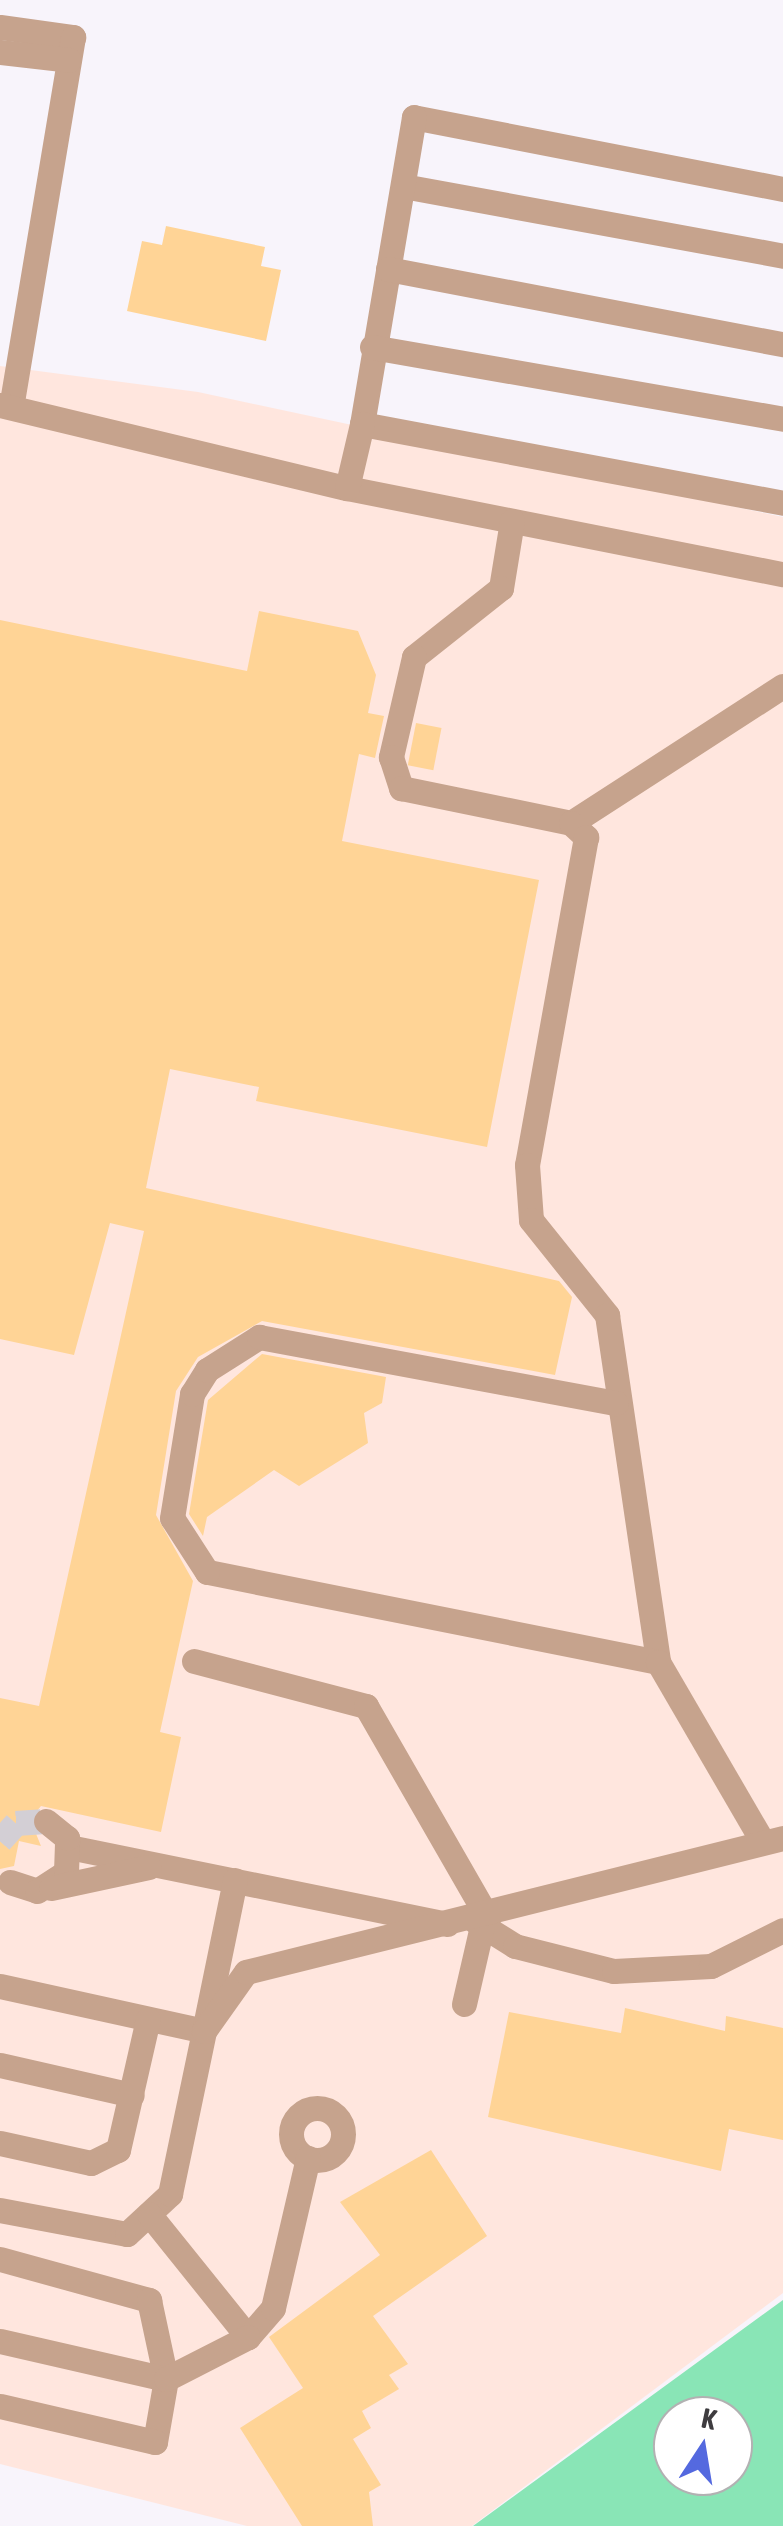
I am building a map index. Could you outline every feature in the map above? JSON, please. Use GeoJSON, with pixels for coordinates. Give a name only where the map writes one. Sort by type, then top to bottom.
{"type":"FeatureCollection","features":[{"type":"Feature","properties":{"kind":"lane"},"geometry":{"type":"LineString","coordinates":[[0,27],[71,49]]}},
{"type":"Feature","properties":{"kind":"lane"},"geometry":{"type":"LineString","coordinates":[[0,52],[71,49]]}},
{"type":"Feature","properties":{"kind":"lane"},"geometry":{"type":"LineString","coordinates":[[71,49],[8,370],[6,406],[346,488],[783,574]]}},
{"type":"Feature","properties":{"kind":"lane"},"geometry":{"type":"LineString","coordinates":[[346,488],[362,424],[414,117],[783,189]]}},
{"type":"Feature","properties":{"kind":"lane"},"geometry":{"type":"LineString","coordinates":[[402,186],[783,256]]}},
{"type":"Feature","properties":{"kind":"lane"},"geometry":{"type":"LineString","coordinates":[[388,270],[783,344]]}},
{"type":"Feature","properties":{"kind":"lane"},"geometry":{"type":"LineString","coordinates":[[372,347],[783,420]]}},
{"type":"Feature","properties":{"kind":"lane"},"geometry":{"type":"LineString","coordinates":[[362,424],[783,503]]}},
{"type":"Feature","properties":{"kind":"lane"},"geometry":{"type":"LineString","coordinates":[[204,2032],[246,1972],[475,1923],[772,1840],[658,1662],[616,1402],[607,1315],[531,1220],[528,1184],[586,837],[571,822],[401,788],[391,758],[414,657],[501,588],[512,520]]}},
{"type":"Feature","properties":{"kind":"lane"},"geometry":{"type":"LineString","coordinates":[[571,822],[783,686]]}},
{"type":"Feature","properties":{"kind":"lane"},"geometry":{"type":"LineString","coordinates":[[616,1402],[259,1337],[206,1370],[192,1394],[172,1518],[207,1572],[658,1662]]}},
{"type":"Feature","properties":{"kind":"lane"},"geometry":{"type":"LineString","coordinates":[[194,1661],[366,1706],[475,1923],[464,2004]]}},
{"type":"Feature","properties":{"kind":"lane"},"geometry":{"type":"LineString","coordinates":[[46,1821],[69,1846],[475,1923],[516,1946],[614,1971],[711,1966],[783,1930]]}},
{"type":"Feature","properties":{"kind":"lane"},"geometry":{"type":"LineString","coordinates":[[49,1888],[66,1872],[69,1846]]}},
{"type":"Feature","properties":{"kind":"lane"},"geometry":{"type":"LineString","coordinates":[[10,1882],[49,1888],[158,1865]]}},
{"type":"Feature","properties":{"kind":"lane"},"geometry":{"type":"LineString","coordinates":[[0,2210],[127,2234],[170,2194],[236,1880]]}},
{"type":"Feature","properties":{"kind":"lane"},"geometry":{"type":"LineString","coordinates":[[0,1986],[204,2032]]}},
{"type":"Feature","properties":{"kind":"lane"},"geometry":{"type":"LineString","coordinates":[[0,2143],[91,2163],[118,2150],[148,2019]]}},
{"type":"Feature","properties":{"kind":"lane"},"geometry":{"type":"LineString","coordinates":[[0,2066],[132,2095]]}},
{"type":"Feature","properties":{"kind":"lane"},"geometry":{"type":"LineString","coordinates":[[0,2341],[166,2378],[248,2337],[273,2308],[308,2158]]}},
{"type":"Feature","properties":{"kind":"lane"},"geometry":{"type":"LineString","coordinates":[[149,2214],[248,2337]]}},
{"type":"Feature","properties":{"kind":"lane"},"geometry":{"type":"LineString","coordinates":[[0,2259],[149,2300],[166,2378],[155,2442],[0,2406]]}},
{"type":"Feature","properties":{"kind":"shaded area"},"geometry":{"type":"Polygon","coordinates":[[[0,366],[198,392],[783,517],[783,2293],[472,2526],[247,2526],[0,2464],[0,366]]]}},
{"type":"Feature","properties":{"kind":"green space"},"geometry":{"type":"Polygon","coordinates":[[[783,2300],[783,2526],[473,2526],[783,2300]]]}},
{"type":"Feature","properties":{"kind":"building"},"geometry":{"type":"Polygon","coordinates":[[[166,226],[265,247],[261,266],[281,270],[266,341],[127,311],[142,241],[162,245],[166,226]]]}},
{"type":"Feature","properties":{"kind":"building"},"geometry":{"type":"Polygon","coordinates":[[[259,611],[358,631],[376,675],[368,713],[384,716],[375,758],[359,754],[342,841],[539,880],[487,1147],[256,1101],[259,1087],[170,1069],[146,1188],[559,1281],[572,1297],[555,1375],[262,1321],[198,1357],[176,1391],[156,1515],[193,1581],[160,1732],[181,1737],[161,1832],[41,1806],[30,1819],[41,1846],[19,1841],[14,1866],[0,1869],[0,1698],[39,1706],[144,1231],[110,1223],[74,1355],[0,1339],[0,620],[247,671],[259,611]]]}},
{"type":"Feature","properties":{"kind":"building"},"geometry":{"type":"Polygon","coordinates":[[[416,723],[442,728],[433,770],[408,765],[416,723]]]}},
{"type":"Feature","properties":{"kind":"building"},"geometry":{"type":"Polygon","coordinates":[[[262,1354],[386,1377],[382,1403],[364,1413],[368,1443],[299,1486],[274,1470],[207,1517],[203,1536],[189,1514],[208,1400],[262,1354]]]}},
{"type":"Feature","properties":{"kind":"building"},"geometry":{"type":"Polygon","coordinates":[[[625,2008],[725,2031],[726,2016],[783,2028],[783,2140],[729,2129],[721,2171],[488,2117],[509,2012],[621,2033],[625,2008]]]}},
{"type":"Feature","properties":{"kind":"building"},"geometry":{"type":"Polygon","coordinates":[[[431,2150],[487,2236],[373,2316],[408,2364],[389,2375],[399,2389],[362,2411],[371,2428],[353,2439],[381,2485],[369,2492],[373,2526],[302,2526],[240,2428],[303,2388],[269,2337],[380,2255],[340,2202],[431,2150]]]}},
{"type":"Feature","properties":{"kind":"tunnel"},"geometry":{"type":"LineString","coordinates":[[0,1841],[16,1823],[46,1821]]}}]}
